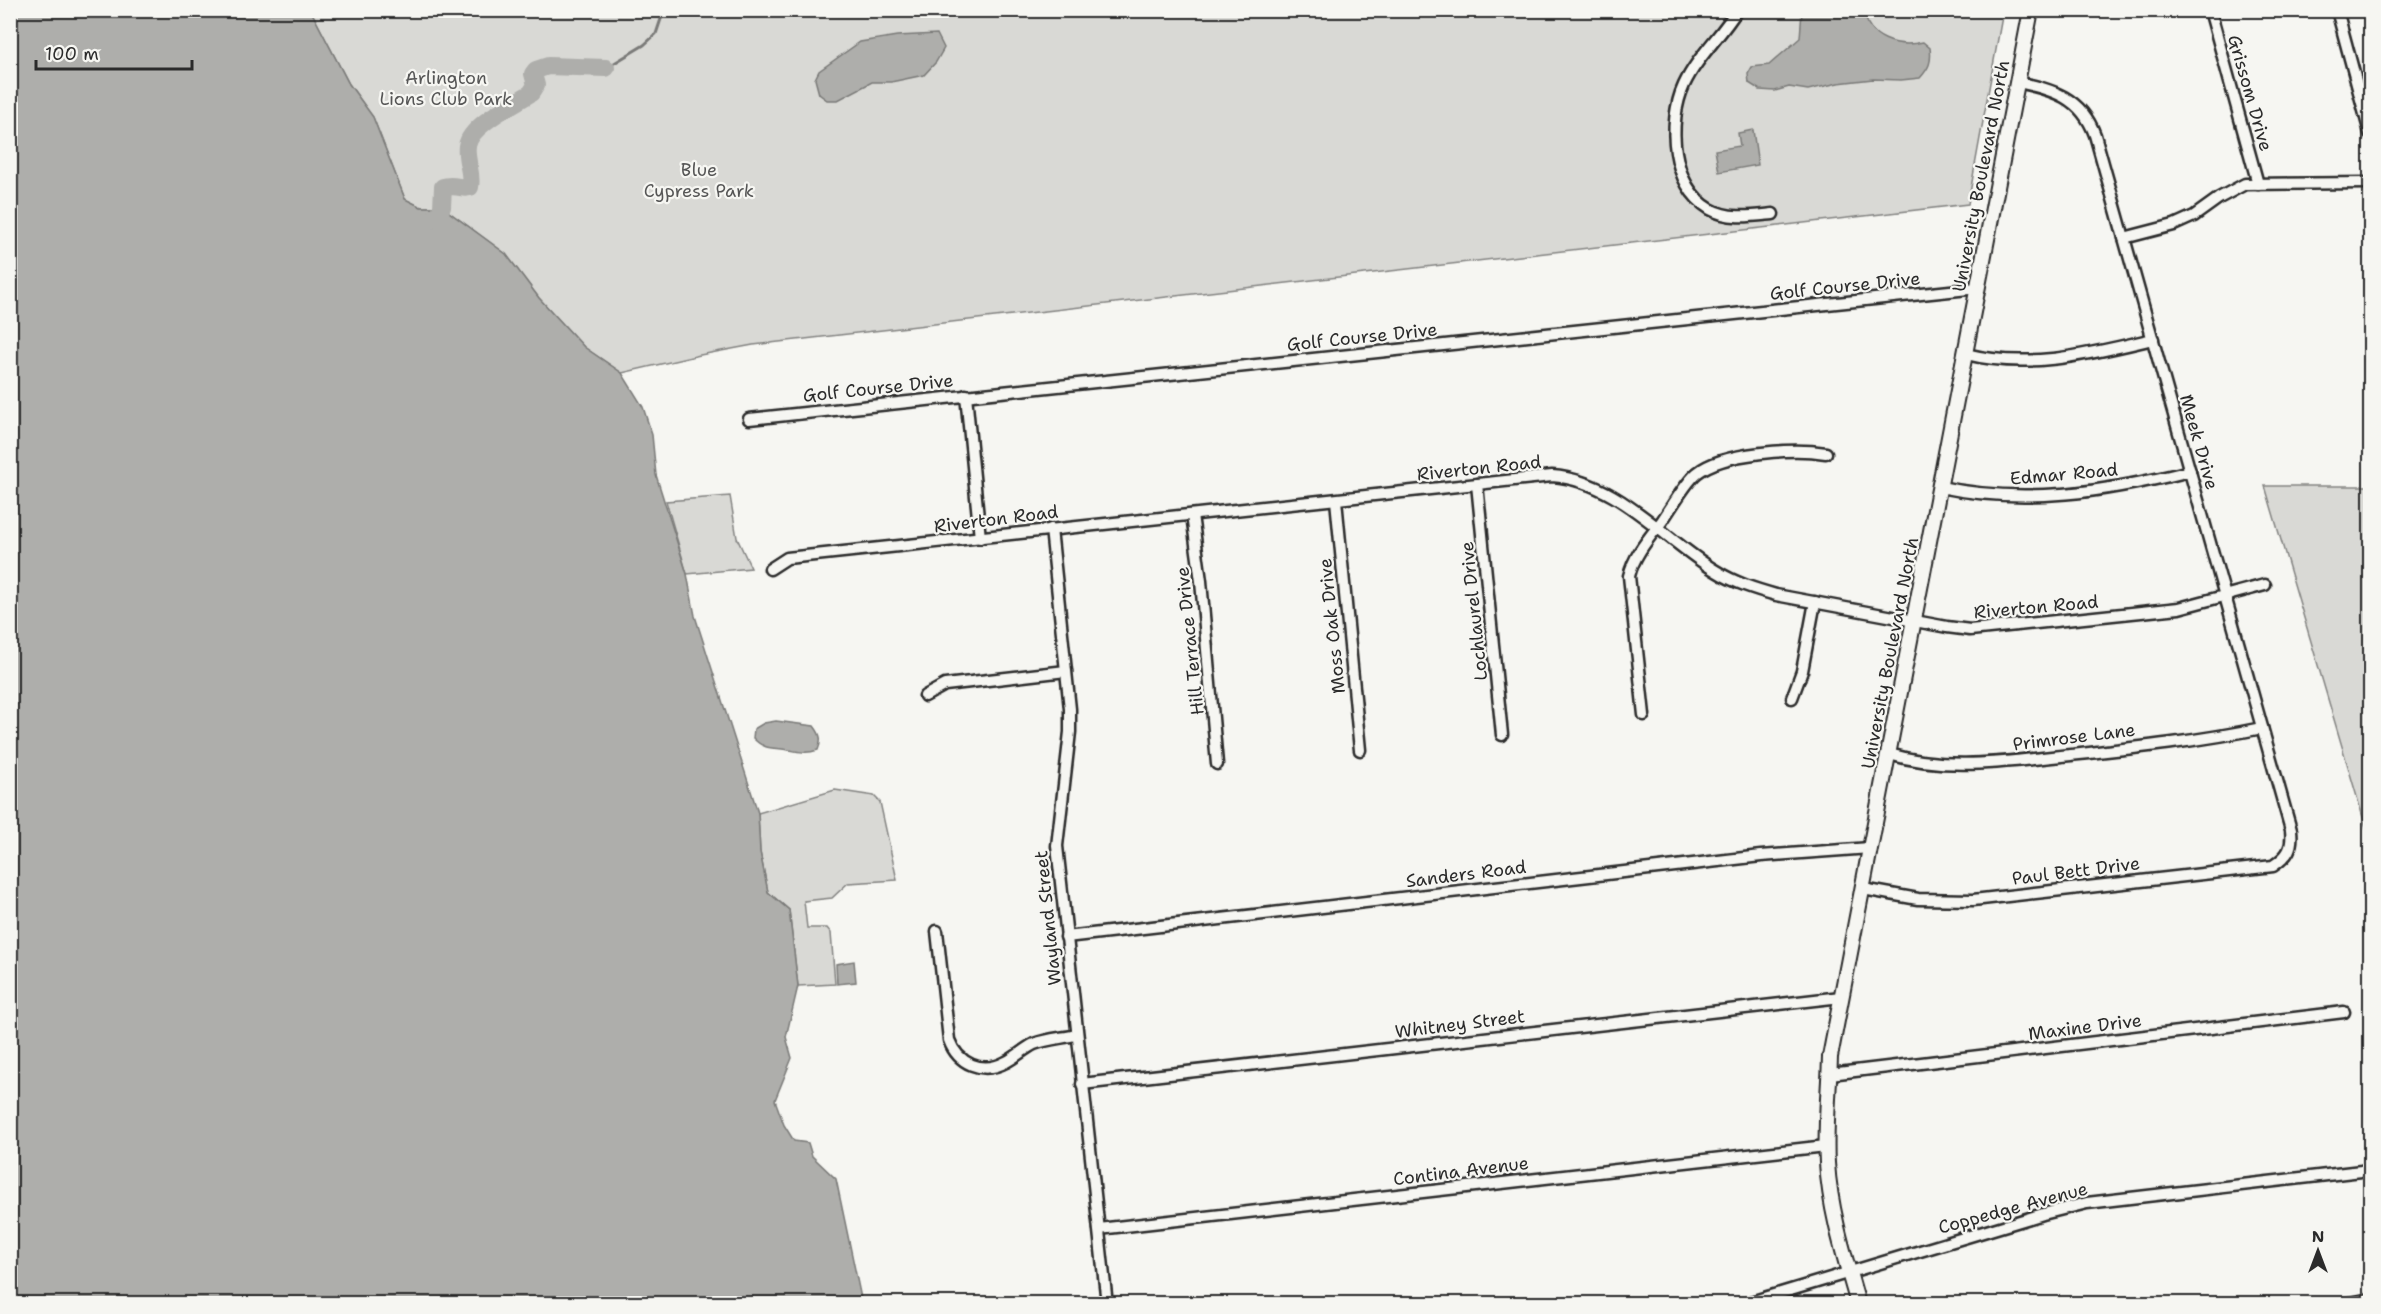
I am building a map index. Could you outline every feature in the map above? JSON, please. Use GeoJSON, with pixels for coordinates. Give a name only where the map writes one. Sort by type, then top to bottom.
{"type":"FeatureCollection","features":[{"type":"Feature","properties":{"kind":"street"},"geometry":{"type":"LineString","coordinates":[[1737,10],[1700,58],[1684,84],[1674,117],[1675,149],[1686,183],[1710,209],[1737,217],[1773,214]]}},
{"type":"Feature","properties":{"kind":"street","name":"University Boulevard North"},"geometry":{"type":"LineString","coordinates":[[1858,1304],[1833,1211],[1826,1146],[1830,1057],[2031,10]]}},
{"type":"Feature","properties":{"kind":"street","name":"Grissom Drive"},"geometry":{"type":"LineString","coordinates":[[2210,10],[2258,184]]}},
{"type":"Feature","properties":{"kind":"street"},"geometry":{"type":"LineString","coordinates":[[2337,10],[2370,133]]}},
{"type":"Feature","properties":{"kind":"street","name":"Meek Drive"},"geometry":{"type":"LineString","coordinates":[[2018,82],[2060,94],[2079,108],[2095,135],[2291,830],[2293,844],[2288,854]]}},
{"type":"Feature","properties":{"kind":"street"},"geometry":{"type":"LineString","coordinates":[[2124,238],[2174,225],[2194,216],[2235,188],[2245,184],[2370,183]]}},
{"type":"Feature","properties":{"kind":"street","name":"Golf Course Drive"},"geometry":{"type":"LineString","coordinates":[[749,419],[1978,288]]}},
{"type":"Feature","properties":{"kind":"street"},"geometry":{"type":"LineString","coordinates":[[1966,354],[1989,359],[2037,361],[2063,359],[2153,339]]}},
{"type":"Feature","properties":{"kind":"street"},"geometry":{"type":"LineString","coordinates":[[966,395],[980,538]]}},
{"type":"Feature","properties":{"kind":"street"},"geometry":{"type":"LineString","coordinates":[[1644,715],[1629,576],[1632,564],[1657,528],[1692,478],[1710,464],[1726,459],[1794,451],[1826,453]]}},
{"type":"Feature","properties":{"kind":"street","name":"Edmar Road"},"geometry":{"type":"LineString","coordinates":[[1940,487],[1983,495],[2038,496],[2110,489],[2190,471]]}},
{"type":"Feature","properties":{"kind":"street","name":"Riverton Road"},"geometry":{"type":"LineString","coordinates":[[770,569],[787,558],[1540,476],[1563,477],[1582,482],[1622,501],[1694,556],[1732,580],[1776,595],[1970,630],[2156,612],[2194,605],[2265,585]]}},
{"type":"Feature","properties":{"kind":"street","name":"Lochlaurel Drive"},"geometry":{"type":"LineString","coordinates":[[1477,484],[1502,735]]}},
{"type":"Feature","properties":{"kind":"street","name":"Moss Oak Drive"},"geometry":{"type":"LineString","coordinates":[[1336,500],[1360,750]]}},
{"type":"Feature","properties":{"kind":"street","name":"Hill Terrace Drive"},"geometry":{"type":"LineString","coordinates":[[1192,515],[1201,581],[1217,764]]}},
{"type":"Feature","properties":{"kind":"street","name":"Wayland Street"},"geometry":{"type":"LineString","coordinates":[[1051,530],[1070,709],[1070,732],[1057,846],[1107,1304]]}},
{"type":"Feature","properties":{"kind":"street"},"geometry":{"type":"LineString","coordinates":[[1792,698],[1802,671],[1815,602]]}},
{"type":"Feature","properties":{"kind":"street"},"geometry":{"type":"LineString","coordinates":[[925,696],[945,685],[1066,671]]}},
{"type":"Feature","properties":{"kind":"street","name":"Primrose Lane"},"geometry":{"type":"LineString","coordinates":[[1889,754],[1932,763],[1982,765],[2112,750],[2262,728]]}},
{"type":"Feature","properties":{"kind":"street","name":"Sanders Road"},"geometry":{"type":"LineString","coordinates":[[1066,938],[1761,856],[1870,848]]}},
{"type":"Feature","properties":{"kind":"street","name":"Paul Bett Drive"},"geometry":{"type":"LineString","coordinates":[[1863,889],[1918,899],[1973,900],[2273,866],[2288,854]]}},
{"type":"Feature","properties":{"kind":"street"},"geometry":{"type":"LineString","coordinates":[[937,931],[949,1040],[956,1054],[966,1063],[985,1068],[997,1066],[1039,1042],[1076,1035]]}},
{"type":"Feature","properties":{"kind":"street","name":"Whitney Street"},"geometry":{"type":"LineString","coordinates":[[1082,1084],[1841,997]]}},
{"type":"Feature","properties":{"kind":"street","name":"Maxine Drive"},"geometry":{"type":"LineString","coordinates":[[1830,1074],[2344,1012]]}},
{"type":"Feature","properties":{"kind":"street","name":"Contina Avenue"},"geometry":{"type":"LineString","coordinates":[[1099,1229],[1826,1146]]}},
{"type":"Feature","properties":{"kind":"street","name":"Coppedge Avenue"},"geometry":{"type":"LineString","coordinates":[[1744,1304],[1849,1271],[2087,1203],[2370,1170]]}},
{"type":"Feature","properties":{"kind":"street"},"geometry":{"type":"LineString","coordinates":[[2345,1304],[2370,1299]]}},
{"type":"Feature","properties":{"kind":"green space","name":"Blue Cypress Park"},"geometry":{"type":"Polygon","coordinates":[[[311,11],[2003,11],[1968,204],[753,345],[622,373],[584,347],[539,298],[506,254],[442,207],[421,207],[405,199],[373,117],[349,84],[311,11]]]}},
{"type":"Feature","properties":{"kind":"green space"},"geometry":{"type":"Polygon","coordinates":[[[2265,486],[2370,486],[2370,841],[2265,486]]]}},
{"type":"Feature","properties":{"kind":"green space"},"geometry":{"type":"Polygon","coordinates":[[[730,496],[737,538],[751,568],[687,574],[666,501],[730,496]]]}},
{"type":"Feature","properties":{"kind":"green space"},"geometry":{"type":"Polygon","coordinates":[[[835,790],[874,796],[880,802],[897,880],[848,883],[832,898],[804,901],[807,928],[827,928],[831,933],[835,984],[798,986],[789,910],[768,892],[760,852],[758,813],[835,790]]]}},
{"type":"Feature","properties":{"kind":"shaded area"},"geometry":{"type":"Polygon","coordinates":[[[10,11],[311,11],[349,84],[373,117],[405,199],[421,207],[442,207],[506,254],[539,298],[584,347],[622,373],[643,407],[652,435],[656,475],[687,574],[695,616],[758,813],[760,852],[768,892],[789,910],[798,986],[786,1037],[792,1058],[775,1100],[784,1125],[794,1141],[808,1143],[812,1156],[836,1179],[862,1303],[11,1303],[10,11]]]}},
{"type":"Feature","properties":{"kind":"shaded area"},"geometry":{"type":"Polygon","coordinates":[[[1802,11],[1864,11],[1871,28],[1885,39],[1903,44],[1923,42],[1930,48],[1931,57],[1926,71],[1920,78],[1873,79],[1838,83],[1808,90],[1789,87],[1775,91],[1760,90],[1749,83],[1748,74],[1752,67],[1769,65],[1800,38],[1802,11]]]}},
{"type":"Feature","properties":{"kind":"shaded area"},"geometry":{"type":"Polygon","coordinates":[[[937,34],[944,48],[936,62],[924,75],[891,82],[872,82],[838,100],[827,100],[819,94],[815,79],[819,71],[860,42],[897,36],[937,34]]]}},
{"type":"Feature","properties":{"kind":"shaded area"},"geometry":{"type":"Polygon","coordinates":[[[1753,130],[1758,165],[1719,172],[1715,150],[1740,146],[1738,133],[1753,130]]]}},
{"type":"Feature","properties":{"kind":"shaded area"},"geometry":{"type":"Polygon","coordinates":[[[776,721],[814,726],[820,738],[818,750],[804,752],[770,748],[753,738],[754,729],[764,723],[776,721]]]}},
{"type":"Feature","properties":{"kind":"shaded area"},"geometry":{"type":"Polygon","coordinates":[[[854,961],[856,982],[837,984],[836,964],[854,961]]]}},
{"type":"Feature","properties":{"kind":"waterway"},"geometry":{"type":"LineString","coordinates":[[606,68],[644,45],[656,34],[664,10]]}},
{"type":"Feature","properties":{"kind":"waterway"},"geometry":{"type":"LineString","coordinates":[[425,222],[438,217],[442,207],[443,187],[470,187],[471,177],[467,151],[470,138],[484,123],[531,93],[536,85],[533,74],[536,70],[548,66],[606,68]]}},
{"type":"Feature","properties":{"kind":"park label","name":"Arlington Lions Club Park"},"geometry":{"type":"Point","coordinates":[446,88]}}]}
